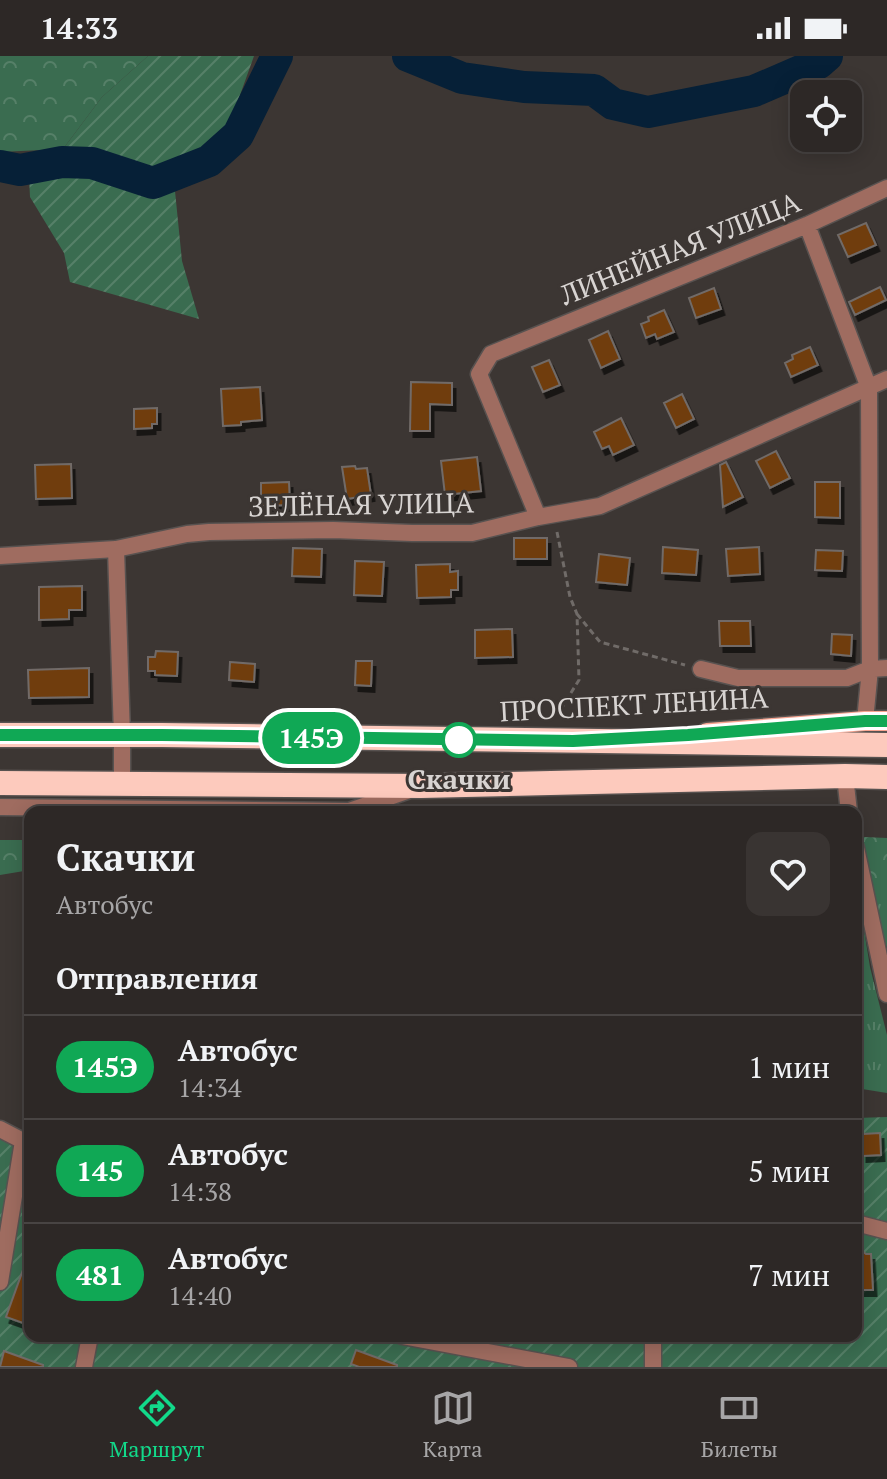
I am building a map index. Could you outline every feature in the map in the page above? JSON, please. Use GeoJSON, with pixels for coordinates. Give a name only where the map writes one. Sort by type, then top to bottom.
{"type":"FeatureCollection","features":[{"type":"Feature","properties":{"kind":"highway","name":"ПРОСПЕКТ ЛЕНИНА"},"geometry":{"type":"LineString","coordinates":[[0,735],[614,740]]}},
{"type":"Feature","properties":{"kind":"highway"},"geometry":{"type":"LineString","coordinates":[[614,740],[887,745]]}},
{"type":"Feature","properties":{"kind":"highway"},"geometry":{"type":"LineString","coordinates":[[0,783],[421,786],[887,777]]}},
{"type":"Feature","properties":{"kind":"main road","name":"ПРОСПЕКТ ЛЕНИНА"},"geometry":{"type":"LineString","coordinates":[[614,740],[887,721]]}},
{"type":"Feature","properties":{"kind":"street","name":"ЛИНЕЙНАЯ УЛИЦА"},"geometry":{"type":"LineString","coordinates":[[545,515],[479,374],[491,354],[807,225],[887,188]]}},
{"type":"Feature","properties":{"kind":"street"},"geometry":{"type":"LineString","coordinates":[[807,225],[869,388],[879,669],[865,721]]}},
{"type":"Feature","properties":{"kind":"street","name":"ЗЕЛЁНАЯ УЛИЦА"},"geometry":{"type":"LineString","coordinates":[[0,556],[116,549],[209,532],[333,530],[472,533],[545,515],[600,506],[887,379]]}},
{"type":"Feature","properties":{"kind":"street"},"geometry":{"type":"LineString","coordinates":[[116,549],[122,784]]}},
{"type":"Feature","properties":{"kind":"street"},"geometry":{"type":"LineString","coordinates":[[701,669],[738,678],[847,678],[879,669]]}},
{"type":"Feature","properties":{"kind":"street"},"geometry":{"type":"LineString","coordinates":[[845,776],[848,806]]}},
{"type":"Feature","properties":{"kind":"street"},"geometry":{"type":"LineString","coordinates":[[363,806],[421,786]]}},
{"type":"Feature","properties":{"kind":"street"},"geometry":{"type":"LineString","coordinates":[[0,807],[24,807]]}},
{"type":"Feature","properties":{"kind":"street"},"geometry":{"type":"LineString","coordinates":[[862,876],[887,994]]}},
{"type":"Feature","properties":{"kind":"street"},"geometry":{"type":"LineString","coordinates":[[0,1129],[23,1141],[0,1282]]}},
{"type":"Feature","properties":{"kind":"street"},"geometry":{"type":"LineString","coordinates":[[862,1225],[887,1231]]}},
{"type":"Feature","properties":{"kind":"street"},"geometry":{"type":"LineString","coordinates":[[84,1367],[89,1342]]}},
{"type":"Feature","properties":{"kind":"street"},"geometry":{"type":"LineString","coordinates":[[434,1342],[569,1367]]}},
{"type":"Feature","properties":{"kind":"street"},"geometry":{"type":"LineString","coordinates":[[653,1342],[653,1367]]}},
{"type":"Feature","properties":{"kind":"path"},"geometry":{"type":"LineString","coordinates":[[545,515],[577,614],[600,642],[701,669]]}},
{"type":"Feature","properties":{"kind":"path"},"geometry":{"type":"LineString","coordinates":[[559,712],[579,680],[577,614]]}},
{"type":"Feature","properties":{"kind":"green space"},"geometry":{"type":"Polygon","coordinates":[[[0,56],[148,56],[102,97],[63,149],[0,152],[0,56]]]}},
{"type":"Feature","properties":{"kind":"green space"},"geometry":{"type":"Polygon","coordinates":[[[148,56],[254,56],[230,123],[213,146],[149,168],[117,157],[63,149],[102,97],[148,56]]]}},
{"type":"Feature","properties":{"kind":"green space"},"geometry":{"type":"Polygon","coordinates":[[[67,167],[96,171],[151,189],[175,191],[182,261],[199,319],[70,282],[64,253],[30,197],[29,177],[67,167]]]}},
{"type":"Feature","properties":{"kind":"green space"},"geometry":{"type":"Polygon","coordinates":[[[864,837],[887,838],[887,884],[872,884],[863,863],[864,837]]]}},
{"type":"Feature","properties":{"kind":"green space"},"geometry":{"type":"Polygon","coordinates":[[[0,840],[24,840],[24,871],[0,875],[0,840]]]}},
{"type":"Feature","properties":{"kind":"green space"},"geometry":{"type":"Polygon","coordinates":[[[872,884],[887,884],[887,948],[879,925],[872,884]]]}},
{"type":"Feature","properties":{"kind":"green space"},"geometry":{"type":"Polygon","coordinates":[[[862,917],[870,967],[887,1035],[887,1093],[862,1089],[862,917]]]}},
{"type":"Feature","properties":{"kind":"green space"},"geometry":{"type":"Polygon","coordinates":[[[887,1117],[887,1367],[0,1367],[0,1123],[24,1159],[24,1342],[862,1342],[862,1118],[887,1117]]]}},
{"type":"Feature","properties":{"kind":"building"},"geometry":{"type":"Polygon","coordinates":[[[866,223],[876,245],[848,257],[838,235],[866,223]]]}},
{"type":"Feature","properties":{"kind":"building"},"geometry":{"type":"Polygon","coordinates":[[[880,287],[886,300],[855,315],[849,302],[880,287]]]}},
{"type":"Feature","properties":{"kind":"building"},"geometry":{"type":"Polygon","coordinates":[[[714,288],[721,309],[696,318],[689,298],[714,288]]]}},
{"type":"Feature","properties":{"kind":"building"},"geometry":{"type":"Polygon","coordinates":[[[664,310],[674,332],[657,339],[655,334],[646,338],[641,324],[664,310]]]}},
{"type":"Feature","properties":{"kind":"building"},"geometry":{"type":"Polygon","coordinates":[[[608,331],[620,359],[601,368],[589,340],[608,331]]]}},
{"type":"Feature","properties":{"kind":"building"},"geometry":{"type":"Polygon","coordinates":[[[810,347],[818,365],[791,377],[785,363],[793,359],[792,355],[810,347]]]}},
{"type":"Feature","properties":{"kind":"building"},"geometry":{"type":"Polygon","coordinates":[[[549,360],[560,385],[543,392],[532,367],[549,360]]]}},
{"type":"Feature","properties":{"kind":"building"},"geometry":{"type":"Polygon","coordinates":[[[411,382],[452,383],[452,405],[430,404],[430,431],[410,431],[411,382]]]}},
{"type":"Feature","properties":{"kind":"building"},"geometry":{"type":"Polygon","coordinates":[[[260,387],[262,420],[223,426],[221,389],[260,387]]]}},
{"type":"Feature","properties":{"kind":"building"},"geometry":{"type":"Polygon","coordinates":[[[682,394],[694,419],[676,428],[664,403],[682,394]]]}},
{"type":"Feature","properties":{"kind":"building"},"geometry":{"type":"Polygon","coordinates":[[[157,408],[157,424],[152,424],[152,428],[134,429],[134,409],[157,408]]]}},
{"type":"Feature","properties":{"kind":"building"},"geometry":{"type":"Polygon","coordinates":[[[621,418],[634,445],[613,455],[609,446],[602,449],[594,432],[621,418]]]}},
{"type":"Feature","properties":{"kind":"building"},"geometry":{"type":"Polygon","coordinates":[[[776,451],[790,478],[770,488],[756,461],[776,451]]]}},
{"type":"Feature","properties":{"kind":"building"},"geometry":{"type":"Polygon","coordinates":[[[477,457],[481,491],[445,495],[441,461],[477,457]]]}},
{"type":"Feature","properties":{"kind":"building"},"geometry":{"type":"Polygon","coordinates":[[[726,462],[743,497],[723,507],[720,465],[726,462]]]}},
{"type":"Feature","properties":{"kind":"building"},"geometry":{"type":"Polygon","coordinates":[[[71,464],[72,498],[36,499],[35,465],[71,464]]]}},
{"type":"Feature","properties":{"kind":"building"},"geometry":{"type":"Polygon","coordinates":[[[355,466],[356,469],[367,468],[371,495],[347,499],[342,467],[355,466]]]}},
{"type":"Feature","properties":{"kind":"building"},"geometry":{"type":"Polygon","coordinates":[[[289,482],[290,505],[261,506],[261,483],[289,482]]]}},
{"type":"Feature","properties":{"kind":"building"},"geometry":{"type":"Polygon","coordinates":[[[815,482],[840,482],[840,518],[815,517],[815,482]]]}},
{"type":"Feature","properties":{"kind":"building"},"geometry":{"type":"Polygon","coordinates":[[[514,538],[547,538],[547,559],[514,559],[514,538]]]}},
{"type":"Feature","properties":{"kind":"building"},"geometry":{"type":"Polygon","coordinates":[[[663,547],[698,550],[696,575],[662,573],[663,547]]]}},
{"type":"Feature","properties":{"kind":"building"},"geometry":{"type":"Polygon","coordinates":[[[759,547],[760,574],[728,576],[726,549],[759,547]]]}},
{"type":"Feature","properties":{"kind":"building"},"geometry":{"type":"Polygon","coordinates":[[[293,548],[322,549],[321,577],[292,576],[293,548]]]}},
{"type":"Feature","properties":{"kind":"building"},"geometry":{"type":"Polygon","coordinates":[[[816,550],[843,551],[842,571],[815,570],[816,550]]]}},
{"type":"Feature","properties":{"kind":"building"},"geometry":{"type":"Polygon","coordinates":[[[599,554],[630,558],[627,585],[596,582],[599,554]]]}},
{"type":"Feature","properties":{"kind":"building"},"geometry":{"type":"Polygon","coordinates":[[[355,561],[384,562],[382,596],[354,595],[355,561]]]}},
{"type":"Feature","properties":{"kind":"building"},"geometry":{"type":"Polygon","coordinates":[[[450,564],[450,572],[458,571],[458,590],[451,590],[451,597],[417,598],[416,565],[450,564]]]}},
{"type":"Feature","properties":{"kind":"building"},"geometry":{"type":"Polygon","coordinates":[[[82,586],[82,610],[69,610],[69,619],[39,620],[39,587],[82,586]]]}},
{"type":"Feature","properties":{"kind":"building"},"geometry":{"type":"Polygon","coordinates":[[[719,621],[750,621],[751,646],[720,646],[719,621]]]}},
{"type":"Feature","properties":{"kind":"building"},"geometry":{"type":"Polygon","coordinates":[[[512,629],[513,657],[475,658],[475,630],[512,629]]]}},
{"type":"Feature","properties":{"kind":"building"},"geometry":{"type":"Polygon","coordinates":[[[832,634],[852,635],[851,656],[831,654],[832,634]]]}},
{"type":"Feature","properties":{"kind":"building"},"geometry":{"type":"Polygon","coordinates":[[[156,651],[178,652],[177,676],[155,675],[155,671],[148,671],[148,657],[155,657],[156,651]]]}},
{"type":"Feature","properties":{"kind":"building"},"geometry":{"type":"Polygon","coordinates":[[[356,661],[372,661],[371,686],[355,685],[356,661]]]}},
{"type":"Feature","properties":{"kind":"building"},"geometry":{"type":"Polygon","coordinates":[[[230,662],[255,664],[254,682],[229,680],[230,662]]]}},
{"type":"Feature","properties":{"kind":"building"},"geometry":{"type":"Polygon","coordinates":[[[89,668],[89,697],[29,698],[28,670],[89,668]]]}},
{"type":"Feature","properties":{"kind":"building"},"geometry":{"type":"Polygon","coordinates":[[[880,1133],[881,1155],[863,1156],[863,1134],[880,1133]]]}},
{"type":"Feature","properties":{"kind":"building"},"geometry":{"type":"Polygon","coordinates":[[[862,1251],[871,1254],[873,1290],[862,1290],[862,1251]]]}},
{"type":"Feature","properties":{"kind":"building"},"geometry":{"type":"Polygon","coordinates":[[[24,1267],[23,1323],[6,1317],[24,1267]]]}},
{"type":"Feature","properties":{"kind":"building"},"geometry":{"type":"Polygon","coordinates":[[[356,1350],[397,1367],[359,1367],[351,1364],[356,1350]]]}},
{"type":"Feature","properties":{"kind":"building"},"geometry":{"type":"Polygon","coordinates":[[[4,1351],[43,1365],[43,1367],[0,1367],[4,1351]]]}},
{"type":"Feature","properties":{"kind":"waterway"},"geometry":{"type":"LineString","coordinates":[[0,166],[20,170],[62,162],[92,163],[153,183],[209,161],[238,135],[277,56]]}},
{"type":"Feature","properties":{"kind":"waterway"},"geometry":{"type":"LineString","coordinates":[[408,56],[462,78],[524,87],[594,90],[613,104],[648,112],[754,91],[819,63],[827,56]]}},
{"type":"Feature","properties":{"kind":"bus line","name":"145Э"},"geometry":{"type":"LineString","coordinates":[[0,735],[573,741],[887,721]]}},
{"type":"Feature","properties":{"kind":"place","name":"Скачки"},"geometry":{"type":"Point","coordinates":[459,740]}}]}
